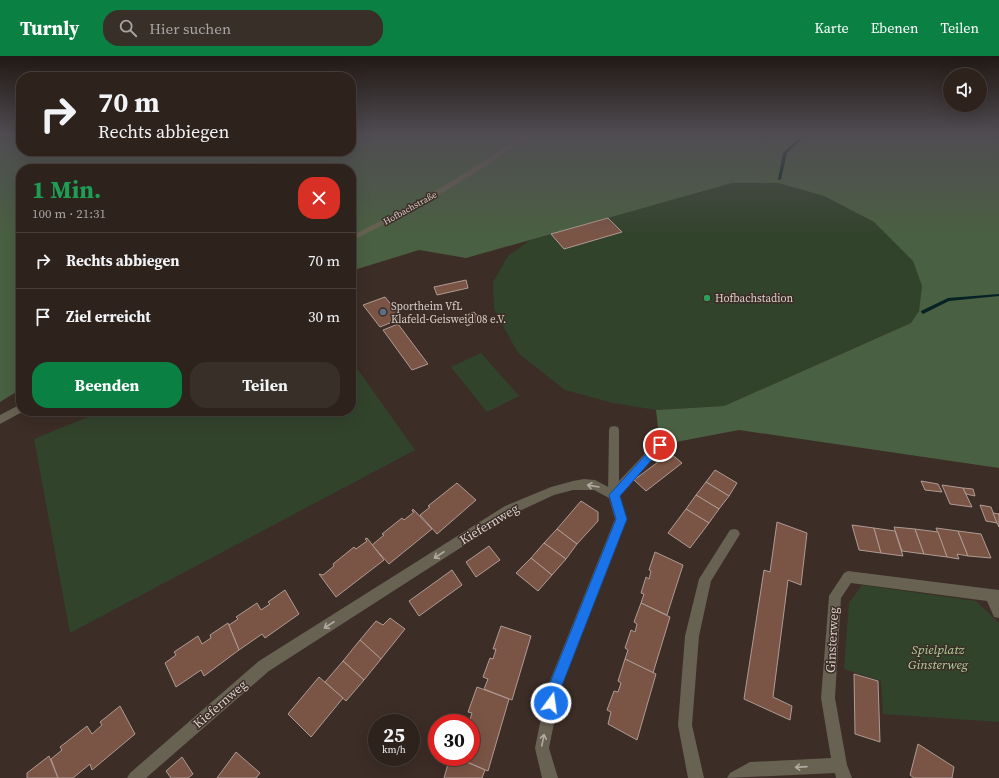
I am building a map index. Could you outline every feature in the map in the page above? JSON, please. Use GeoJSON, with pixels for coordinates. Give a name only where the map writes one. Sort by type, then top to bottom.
{"type":"FeatureCollection","features":[{"type":"Feature","properties":{"kind":"street","name":"Hofbachstraße"},"geometry":{"type":"LineString","coordinates":[[356,236],[400,214],[478,168]]}},
{"type":"Feature","properties":{"kind":"street"},"geometry":{"type":"LineString","coordinates":[[0,420],[16,411]]}},
{"type":"Feature","properties":{"kind":"street"},"geometry":{"type":"LineString","coordinates":[[550,778],[542,748],[554,688],[622,519],[614,495],[614,430]]}},
{"type":"Feature","properties":{"kind":"street"},"geometry":{"type":"LineString","coordinates":[[614,495],[660,445]]}},
{"type":"Feature","properties":{"kind":"street","name":"Kiefernweg"},"geometry":{"type":"LineString","coordinates":[[135,778],[264,666],[509,510],[573,484],[596,486],[614,495]]}},
{"type":"Feature","properties":{"kind":"street"},"geometry":{"type":"LineString","coordinates":[[696,778],[685,725],[692,636],[705,579],[734,534]]}},
{"type":"Feature","properties":{"kind":"street","name":"Ginsterweg"},"geometry":{"type":"LineString","coordinates":[[842,771],[828,698],[834,596],[848,577],[995,595],[999,612]]}},
{"type":"Feature","properties":{"kind":"street"},"geometry":{"type":"LineString","coordinates":[[735,778],[750,770],[842,771]]}},
{"type":"Feature","properties":{"kind":"green space"},"geometry":{"type":"Polygon","coordinates":[[[0,168],[16,168],[16,392],[0,402],[0,168]]]}},
{"type":"Feature","properties":{"kind":"green space"},"geometry":{"type":"Polygon","coordinates":[[[356,168],[999,168],[999,468],[739,430],[660,445],[656,410],[724,406],[911,323],[919,311],[922,286],[913,261],[874,222],[824,196],[778,183],[732,183],[466,258],[419,250],[356,269],[356,168]]]}},
{"type":"Feature","properties":{"kind":"green space","name":"Hofbachstadion"},"geometry":{"type":"Polygon","coordinates":[[[732,183],[778,183],[824,196],[874,222],[913,261],[922,286],[919,311],[911,323],[724,406],[656,410],[613,403],[565,390],[518,353],[494,309],[493,282],[508,256],[530,240],[732,183]]]}},
{"type":"Feature","properties":{"kind":"green space"},"geometry":{"type":"Polygon","coordinates":[[[481,353],[519,396],[487,412],[451,367],[481,353]]]}},
{"type":"Feature","properties":{"kind":"green space"},"geometry":{"type":"Polygon","coordinates":[[[356,367],[415,450],[70,633],[34,439],[90,416],[356,416],[356,367]]]}},
{"type":"Feature","properties":{"kind":"green space","name":"Spielplatz Ginsterweg"},"geometry":{"type":"Polygon","coordinates":[[[862,585],[976,601],[999,623],[999,722],[883,714],[881,681],[844,669],[849,603],[862,585]]]}},
{"type":"Feature","properties":{"kind":"building"},"geometry":{"type":"Polygon","coordinates":[[[608,218],[622,232],[564,249],[551,234],[608,218]]]}},
{"type":"Feature","properties":{"kind":"building"},"geometry":{"type":"Polygon","coordinates":[[[466,280],[468,288],[437,295],[434,287],[466,280]]]}},
{"type":"Feature","properties":{"kind":"building","name":"Sportheim VfL Klafeld-Geisweid 08 e.V."},"geometry":{"type":"Polygon","coordinates":[[[385,297],[402,318],[380,327],[363,305],[385,297]]]}},
{"type":"Feature","properties":{"kind":"building"},"geometry":{"type":"Polygon","coordinates":[[[474,312],[481,320],[467,326],[460,318],[474,312]]]}},
{"type":"Feature","properties":{"kind":"building"},"geometry":{"type":"Polygon","coordinates":[[[398,324],[428,364],[412,370],[383,330],[398,324]]]}},
{"type":"Feature","properties":{"kind":"building"},"geometry":{"type":"Polygon","coordinates":[[[670,453],[682,463],[646,491],[634,480],[670,453]]]}},
{"type":"Feature","properties":{"kind":"building"},"geometry":{"type":"Polygon","coordinates":[[[715,470],[737,483],[729,496],[706,482],[715,470]]]}},
{"type":"Feature","properties":{"kind":"building"},"geometry":{"type":"Polygon","coordinates":[[[921,481],[938,484],[942,492],[925,490],[921,481]]]}},
{"type":"Feature","properties":{"kind":"building"},"geometry":{"type":"Polygon","coordinates":[[[706,482],[729,496],[719,509],[696,495],[706,482]]]}},
{"type":"Feature","properties":{"kind":"building"},"geometry":{"type":"Polygon","coordinates":[[[457,483],[476,500],[437,534],[420,515],[430,507],[428,506],[457,483]]]}},
{"type":"Feature","properties":{"kind":"building"},"geometry":{"type":"Polygon","coordinates":[[[942,485],[963,488],[972,507],[950,504],[942,485]]]}},
{"type":"Feature","properties":{"kind":"building"},"geometry":{"type":"Polygon","coordinates":[[[963,488],[973,489],[975,496],[966,494],[963,488]]]}},
{"type":"Feature","properties":{"kind":"building"},"geometry":{"type":"Polygon","coordinates":[[[696,495],[719,509],[709,523],[686,509],[696,495]]]}},
{"type":"Feature","properties":{"kind":"building"},"geometry":{"type":"Polygon","coordinates":[[[581,501],[598,512],[598,521],[577,544],[557,529],[581,501]]]}},
{"type":"Feature","properties":{"kind":"building"},"geometry":{"type":"Polygon","coordinates":[[[980,505],[991,507],[997,523],[986,521],[980,505]]]}},
{"type":"Feature","properties":{"kind":"building"},"geometry":{"type":"Polygon","coordinates":[[[413,509],[432,529],[389,564],[372,545],[384,535],[382,534],[402,518],[404,520],[414,512],[412,511],[413,509]]]}},
{"type":"Feature","properties":{"kind":"building"},"geometry":{"type":"Polygon","coordinates":[[[686,509],[709,523],[690,548],[668,533],[686,509]]]}},
{"type":"Feature","properties":{"kind":"building"},"geometry":{"type":"Polygon","coordinates":[[[993,513],[999,514],[999,527],[997,523],[993,513]]]}},
{"type":"Feature","properties":{"kind":"building"},"geometry":{"type":"Polygon","coordinates":[[[777,522],[807,533],[801,585],[788,580],[773,697],[792,706],[790,720],[744,699],[764,570],[770,572],[777,522]]]}},
{"type":"Feature","properties":{"kind":"building"},"geometry":{"type":"Polygon","coordinates":[[[852,525],[874,528],[881,553],[859,550],[852,525]]]}},
{"type":"Feature","properties":{"kind":"building"},"geometry":{"type":"Polygon","coordinates":[[[894,527],[915,529],[924,554],[902,551],[894,527]]]}},
{"type":"Feature","properties":{"kind":"building"},"geometry":{"type":"Polygon","coordinates":[[[874,528],[895,531],[903,556],[881,553],[874,528]]]}},
{"type":"Feature","properties":{"kind":"building"},"geometry":{"type":"Polygon","coordinates":[[[936,528],[958,531],[968,556],[957,554],[959,559],[947,557],[936,528]]]}},
{"type":"Feature","properties":{"kind":"building"},"geometry":{"type":"Polygon","coordinates":[[[557,529],[577,544],[566,559],[544,543],[557,529]]]}},
{"type":"Feature","properties":{"kind":"building"},"geometry":{"type":"Polygon","coordinates":[[[915,529],[938,532],[947,557],[924,554],[915,529]]]}},
{"type":"Feature","properties":{"kind":"building"},"geometry":{"type":"Polygon","coordinates":[[[958,531],[981,534],[991,558],[968,556],[958,531]]]}},
{"type":"Feature","properties":{"kind":"building"},"geometry":{"type":"Polygon","coordinates":[[[367,538],[384,560],[336,597],[319,574],[323,575],[334,566],[333,564],[354,547],[356,549],[367,541],[365,539],[367,538]]]}},
{"type":"Feature","properties":{"kind":"building"},"geometry":{"type":"Polygon","coordinates":[[[544,543],[566,559],[552,575],[531,558],[544,543]]]}},
{"type":"Feature","properties":{"kind":"building"},"geometry":{"type":"Polygon","coordinates":[[[489,546],[500,560],[476,577],[466,562],[489,546]]]}},
{"type":"Feature","properties":{"kind":"building"},"geometry":{"type":"Polygon","coordinates":[[[655,552],[683,565],[667,615],[641,603],[644,594],[641,593],[646,577],[649,579],[651,571],[649,570],[655,552]]]}},
{"type":"Feature","properties":{"kind":"building"},"geometry":{"type":"Polygon","coordinates":[[[531,558],[552,575],[538,591],[516,573],[531,558]]]}},
{"type":"Feature","properties":{"kind":"building"},"geometry":{"type":"Polygon","coordinates":[[[452,570],[462,585],[419,616],[409,601],[452,570]]]}},
{"type":"Feature","properties":{"kind":"building"},"geometry":{"type":"Polygon","coordinates":[[[285,590],[299,614],[265,638],[262,634],[239,650],[229,625],[238,619],[236,617],[257,603],[261,610],[270,604],[268,602],[285,590]]]}},
{"type":"Feature","properties":{"kind":"building"},"geometry":{"type":"Polygon","coordinates":[[[641,603],[670,617],[653,673],[625,659],[628,650],[625,648],[631,630],[635,632],[637,624],[634,622],[641,603]]]}},
{"type":"Feature","properties":{"kind":"building"},"geometry":{"type":"Polygon","coordinates":[[[390,618],[405,629],[381,659],[360,640],[376,621],[383,625],[390,618]]]}},
{"type":"Feature","properties":{"kind":"building"},"geometry":{"type":"Polygon","coordinates":[[[228,623],[239,650],[204,676],[201,670],[176,687],[165,663],[176,655],[174,652],[198,636],[202,644],[211,638],[210,635],[228,623]]]}},
{"type":"Feature","properties":{"kind":"building"},"geometry":{"type":"Polygon","coordinates":[[[501,626],[531,636],[512,700],[484,689],[488,679],[483,677],[490,658],[493,659],[496,649],[493,649],[501,626]]]}},
{"type":"Feature","properties":{"kind":"building"},"geometry":{"type":"Polygon","coordinates":[[[360,640],[381,659],[364,680],[343,661],[360,640]]]}},
{"type":"Feature","properties":{"kind":"building"},"geometry":{"type":"Polygon","coordinates":[[[625,659],[656,674],[637,740],[608,724],[611,712],[607,710],[614,691],[618,692],[621,683],[618,681],[625,659]]]}},
{"type":"Feature","properties":{"kind":"building"},"geometry":{"type":"Polygon","coordinates":[[[343,661],[364,680],[346,701],[325,682],[343,661]]]}},
{"type":"Feature","properties":{"kind":"building"},"geometry":{"type":"Polygon","coordinates":[[[854,674],[878,681],[880,742],[855,734],[854,674]]]}},
{"type":"Feature","properties":{"kind":"building"},"geometry":{"type":"Polygon","coordinates":[[[319,677],[343,698],[311,737],[288,714],[319,677]]]}},
{"type":"Feature","properties":{"kind":"building"},"geometry":{"type":"Polygon","coordinates":[[[477,687],[509,699],[488,771],[476,766],[480,766],[480,714],[472,714],[468,712],[477,687]]]}},
{"type":"Feature","properties":{"kind":"building"},"geometry":{"type":"Polygon","coordinates":[[[120,706],[135,734],[92,770],[90,764],[73,778],[58,778],[51,759],[62,750],[60,747],[87,726],[92,734],[102,725],[100,722],[120,706]]]}},
{"type":"Feature","properties":{"kind":"building"},"geometry":{"type":"Polygon","coordinates":[[[918,744],[954,767],[952,778],[914,778],[910,775],[918,744]]]}},
{"type":"Feature","properties":{"kind":"building"},"geometry":{"type":"Polygon","coordinates":[[[236,752],[260,773],[256,778],[217,778],[236,752]]]}},
{"type":"Feature","properties":{"kind":"building"},"geometry":{"type":"Polygon","coordinates":[[[49,756],[58,778],[27,778],[27,773],[49,756]]]}},
{"type":"Feature","properties":{"kind":"building"},"geometry":{"type":"Polygon","coordinates":[[[182,757],[193,774],[188,778],[171,778],[166,771],[182,757]]]}},
{"type":"Feature","properties":{"kind":"building"},"geometry":{"type":"Polygon","coordinates":[[[447,766],[476,766],[485,770],[482,778],[444,778],[447,766]]]}},
{"type":"Feature","properties":{"kind":"waterway"},"geometry":{"type":"LineString","coordinates":[[779,179],[782,168]]}},
{"type":"Feature","properties":{"kind":"waterway"},"geometry":{"type":"LineString","coordinates":[[923,312],[948,300],[999,295]]}},
{"type":"Feature","properties":{"kind":"place","name":"Hofbachstadion"},"geometry":{"type":"Point","coordinates":[707,298]}},
{"type":"Feature","properties":{"kind":"place","name":"Sportheim VfL Klafeld-Geisweid 08 e.V."},"geometry":{"type":"Point","coordinates":[383,312]}},
{"type":"Feature","properties":{"kind":"route"},"geometry":{"type":"LineString","coordinates":[[551,703],[554,688],[622,519],[614,495],[660,445]]}}]}
